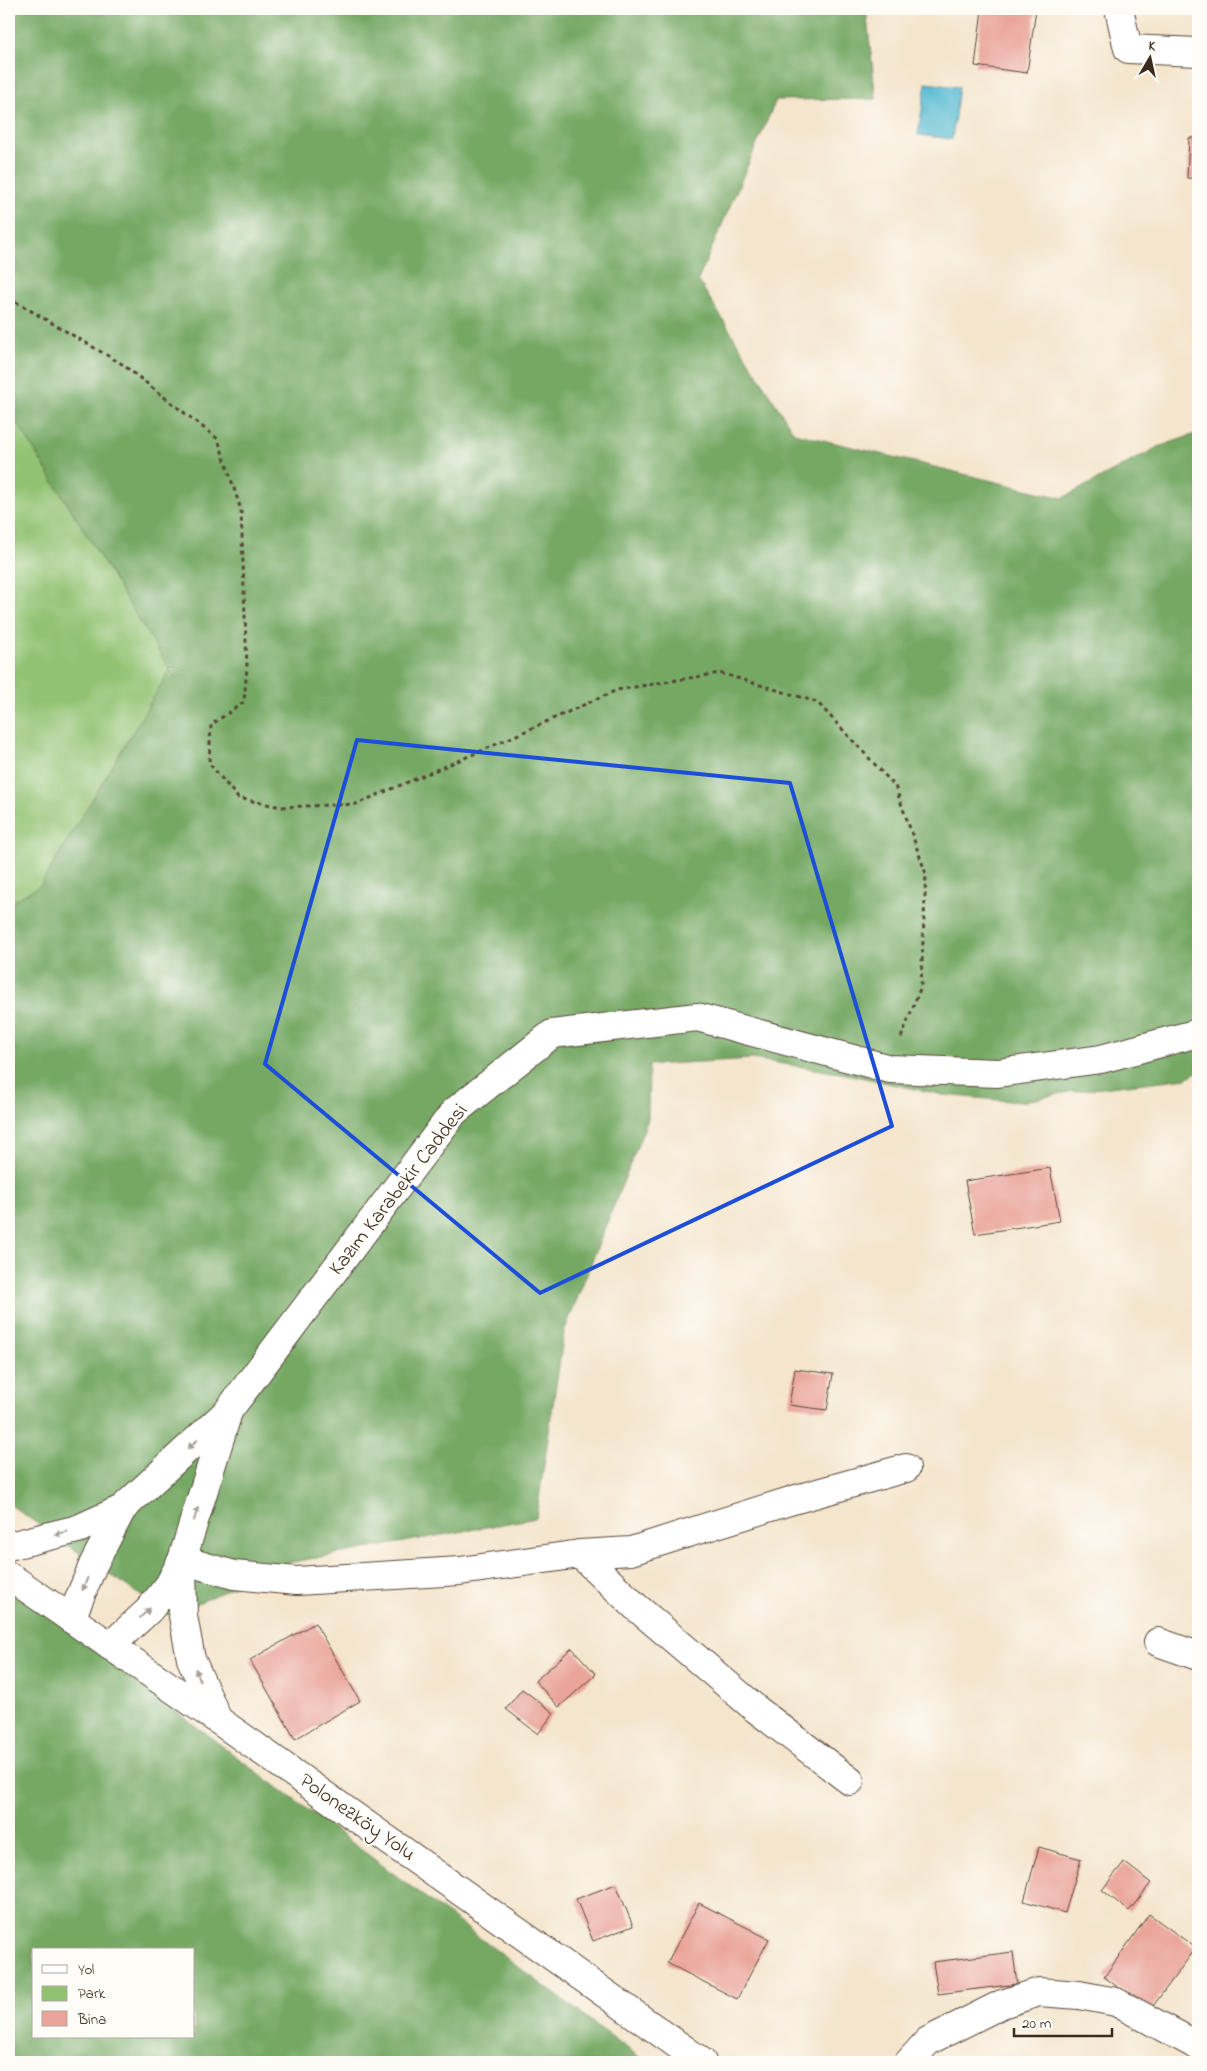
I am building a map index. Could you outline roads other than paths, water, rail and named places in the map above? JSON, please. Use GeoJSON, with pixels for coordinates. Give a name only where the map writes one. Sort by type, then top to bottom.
{"type":"FeatureCollection","features":[{"type":"Feature","properties":{"kind":"street"},"geometry":{"type":"LineString","coordinates":[[1119,9],[1128,49],[1198,52]]}},
{"type":"Feature","properties":{"kind":"street","name":"Kazım Karabekir Caddesi"},"geometry":{"type":"LineString","coordinates":[[228,1410],[454,1112],[552,1034],[697,1017],[890,1069],[998,1073],[1101,1059],[1198,1033]]}},
{"type":"Feature","properties":{"kind":"street"},"geometry":{"type":"LineString","coordinates":[[9,1546],[78,1529],[122,1509],[228,1410]]}},
{"type":"Feature","properties":{"kind":"street"},"geometry":{"type":"LineString","coordinates":[[110,1646],[149,1610],[169,1585],[182,1560],[228,1410]]}},
{"type":"Feature","properties":{"kind":"street"},"geometry":{"type":"LineString","coordinates":[[182,1560],[234,1575],[297,1582],[460,1571],[580,1554],[631,1551],[793,1500],[906,1468]]}},
{"type":"Feature","properties":{"kind":"street"},"geometry":{"type":"LineString","coordinates":[[70,1619],[93,1565],[122,1509]]}},
{"type":"Feature","properties":{"kind":"street"},"geometry":{"type":"LineString","coordinates":[[580,1554],[635,1606],[756,1709],[850,1781]]}},
{"type":"Feature","properties":{"kind":"street"},"geometry":{"type":"LineString","coordinates":[[182,1560],[183,1616],[192,1659],[218,1720]]}},
{"type":"Feature","properties":{"kind":"street","name":"Polonezköy Yolu"},"geometry":{"type":"LineString","coordinates":[[9,1576],[218,1720],[702,2062]]}},
{"type":"Feature","properties":{"kind":"street"},"geometry":{"type":"LineString","coordinates":[[1158,1642],[1198,1656]]}},
{"type":"Feature","properties":{"kind":"street"},"geometry":{"type":"LineString","coordinates":[[909,2062],[928,2040],[1002,2004],[1039,1992],[1079,1995],[1116,2002],[1198,2046]]}},
{"type":"Feature","properties":{"kind":"water"},"geometry":{"type":"Polygon","coordinates":[[[926,83],[959,87],[952,139],[918,135],[926,83]]]}}]}
